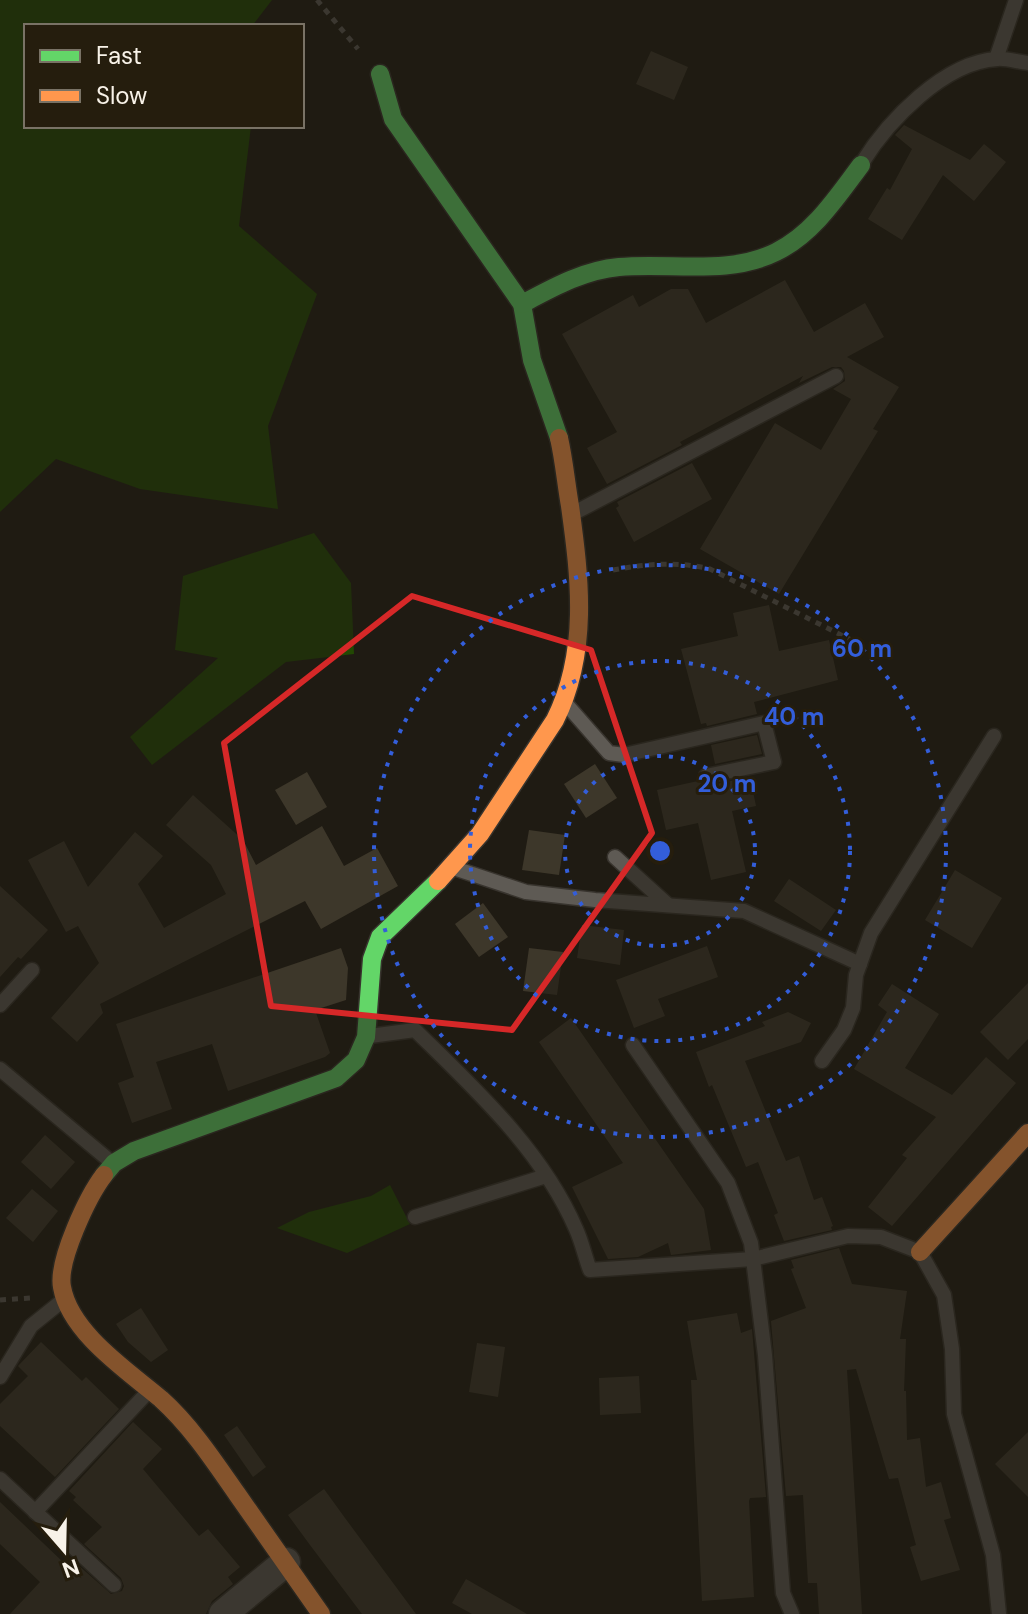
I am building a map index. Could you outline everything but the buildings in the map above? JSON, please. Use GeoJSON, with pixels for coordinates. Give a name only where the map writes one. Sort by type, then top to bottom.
{"type":"FeatureCollection","features":[{"type":"Feature","properties":{"kind":"street"},"geometry":{"type":"LineString","coordinates":[[321,1614],[202,1444],[164,1402],[116,1363],[75,1320],[61,1286],[67,1249],[85,1207],[114,1163],[134,1151],[336,1078],[356,1060],[366,1037],[372,959],[380,937],[452,868],[496,811],[544,739],[564,702],[577,651],[580,576],[560,441],[532,360],[522,304],[393,119],[380,74]]}},
{"type":"Feature","properties":{"kind":"street"},"geometry":{"type":"LineString","coordinates":[[522,304],[561,283],[616,267],[735,264],[775,252],[818,222],[861,165]]}},
{"type":"Feature","properties":{"kind":"street"},"geometry":{"type":"LineString","coordinates":[[920,1252],[1028,1133]]}},
{"type":"Feature","properties":{"kind":"street"},"geometry":{"type":"LineString","coordinates":[[223,1614],[286,1562]]}},
{"type":"Feature","properties":{"kind":"lane"},"geometry":{"type":"LineString","coordinates":[[996,59],[1016,0]]}},
{"type":"Feature","properties":{"kind":"lane"},"geometry":{"type":"LineString","coordinates":[[861,165],[878,138],[937,82],[960,69],[996,59],[1028,63]]}},
{"type":"Feature","properties":{"kind":"lane"},"geometry":{"type":"LineString","coordinates":[[571,515],[836,376]]}},
{"type":"Feature","properties":{"kind":"lane"},"geometry":{"type":"LineString","coordinates":[[564,702],[609,753],[624,755],[764,723],[774,762],[706,776]]}},
{"type":"Feature","properties":{"kind":"lane"},"geometry":{"type":"LineString","coordinates":[[822,1061],[844,1030],[853,1008],[856,975],[871,933],[994,736]]}},
{"type":"Feature","properties":{"kind":"lane"},"geometry":{"type":"LineString","coordinates":[[615,857],[668,905]]}},
{"type":"Feature","properties":{"kind":"lane"},"geometry":{"type":"LineString","coordinates":[[452,868],[526,892],[744,911],[860,964]]}},
{"type":"Feature","properties":{"kind":"lane"},"geometry":{"type":"LineString","coordinates":[[0,1005],[32,970]]}},
{"type":"Feature","properties":{"kind":"lane"},"geometry":{"type":"LineString","coordinates":[[366,1037],[415,1030],[488,1102],[546,1176],[576,1229],[590,1270],[753,1259],[848,1236],[881,1237],[920,1252],[944,1295],[952,1349],[954,1414],[993,1555],[999,1614]]}},
{"type":"Feature","properties":{"kind":"lane"},"geometry":{"type":"LineString","coordinates":[[633,1045],[728,1183],[751,1243],[765,1355],[783,1593],[792,1614]]}},
{"type":"Feature","properties":{"kind":"lane"},"geometry":{"type":"LineString","coordinates":[[0,1069],[114,1163]]}},
{"type":"Feature","properties":{"kind":"lane"},"geometry":{"type":"LineString","coordinates":[[415,1217],[546,1176]]}},
{"type":"Feature","properties":{"kind":"lane"},"geometry":{"type":"LineString","coordinates":[[0,1377],[31,1326],[66,1297]]}},
{"type":"Feature","properties":{"kind":"lane"},"geometry":{"type":"LineString","coordinates":[[35,1512],[150,1390]]}},
{"type":"Feature","properties":{"kind":"lane"},"geometry":{"type":"LineString","coordinates":[[0,1479],[114,1585]]}},
{"type":"Feature","properties":{"kind":"path"},"geometry":{"type":"LineString","coordinates":[[317,0],[380,74]]}},
{"type":"Feature","properties":{"kind":"path"},"geometry":{"type":"LineString","coordinates":[[580,576],[660,564],[692,564],[710,569],[867,648]]}},
{"type":"Feature","properties":{"kind":"highlighted area"},"geometry":{"type":"Polygon","coordinates":[[[412,596],[591,650],[652,833],[512,1030],[271,1006],[224,743],[412,596]]]}},
{"type":"Feature","properties":{"kind":"green space"},"geometry":{"type":"Polygon","coordinates":[[[0,0],[272,0],[254,24],[24,24],[24,128],[251,128],[239,226],[317,294],[268,426],[278,509],[140,489],[56,459],[0,512],[0,0]]]}},
{"type":"Feature","properties":{"kind":"green space"},"geometry":{"type":"Polygon","coordinates":[[[314,533],[351,583],[354,654],[286,662],[152,765],[130,737],[218,658],[175,650],[183,576],[314,533]]]}},
{"type":"Feature","properties":{"kind":"green space"},"geometry":{"type":"Polygon","coordinates":[[[390,1185],[410,1224],[347,1253],[277,1228],[309,1212],[371,1196],[390,1185]]]}},
{"type":"Feature","properties":{"kind":"traffic: fast"},"geometry":{"type":"LineString","coordinates":[[380,74],[393,119],[522,304],[532,360],[559,438]]}},
{"type":"Feature","properties":{"kind":"traffic: fast"},"geometry":{"type":"LineString","coordinates":[[522,304],[569,281],[606,269],[719,266],[738,264],[776,252],[813,225],[861,165]]}},
{"type":"Feature","properties":{"kind":"traffic: fast"},"geometry":{"type":"LineString","coordinates":[[104,1175],[114,1163],[134,1151],[336,1078],[356,1060],[366,1037],[372,959],[380,937],[438,881]]}},
{"type":"Feature","properties":{"kind":"traffic: slow"},"geometry":{"type":"LineString","coordinates":[[438,881],[480,834],[555,720],[566,694],[577,641],[579,587],[559,438]]}},
{"type":"Feature","properties":{"kind":"traffic: slow"},"geometry":{"type":"LineString","coordinates":[[920,1252],[1028,1133]]}},
{"type":"Feature","properties":{"kind":"traffic: slow"},"geometry":{"type":"LineString","coordinates":[[104,1175],[82,1213],[64,1261],[62,1287],[67,1304],[76,1320],[102,1350],[172,1409],[192,1432],[321,1614]]}}]}
